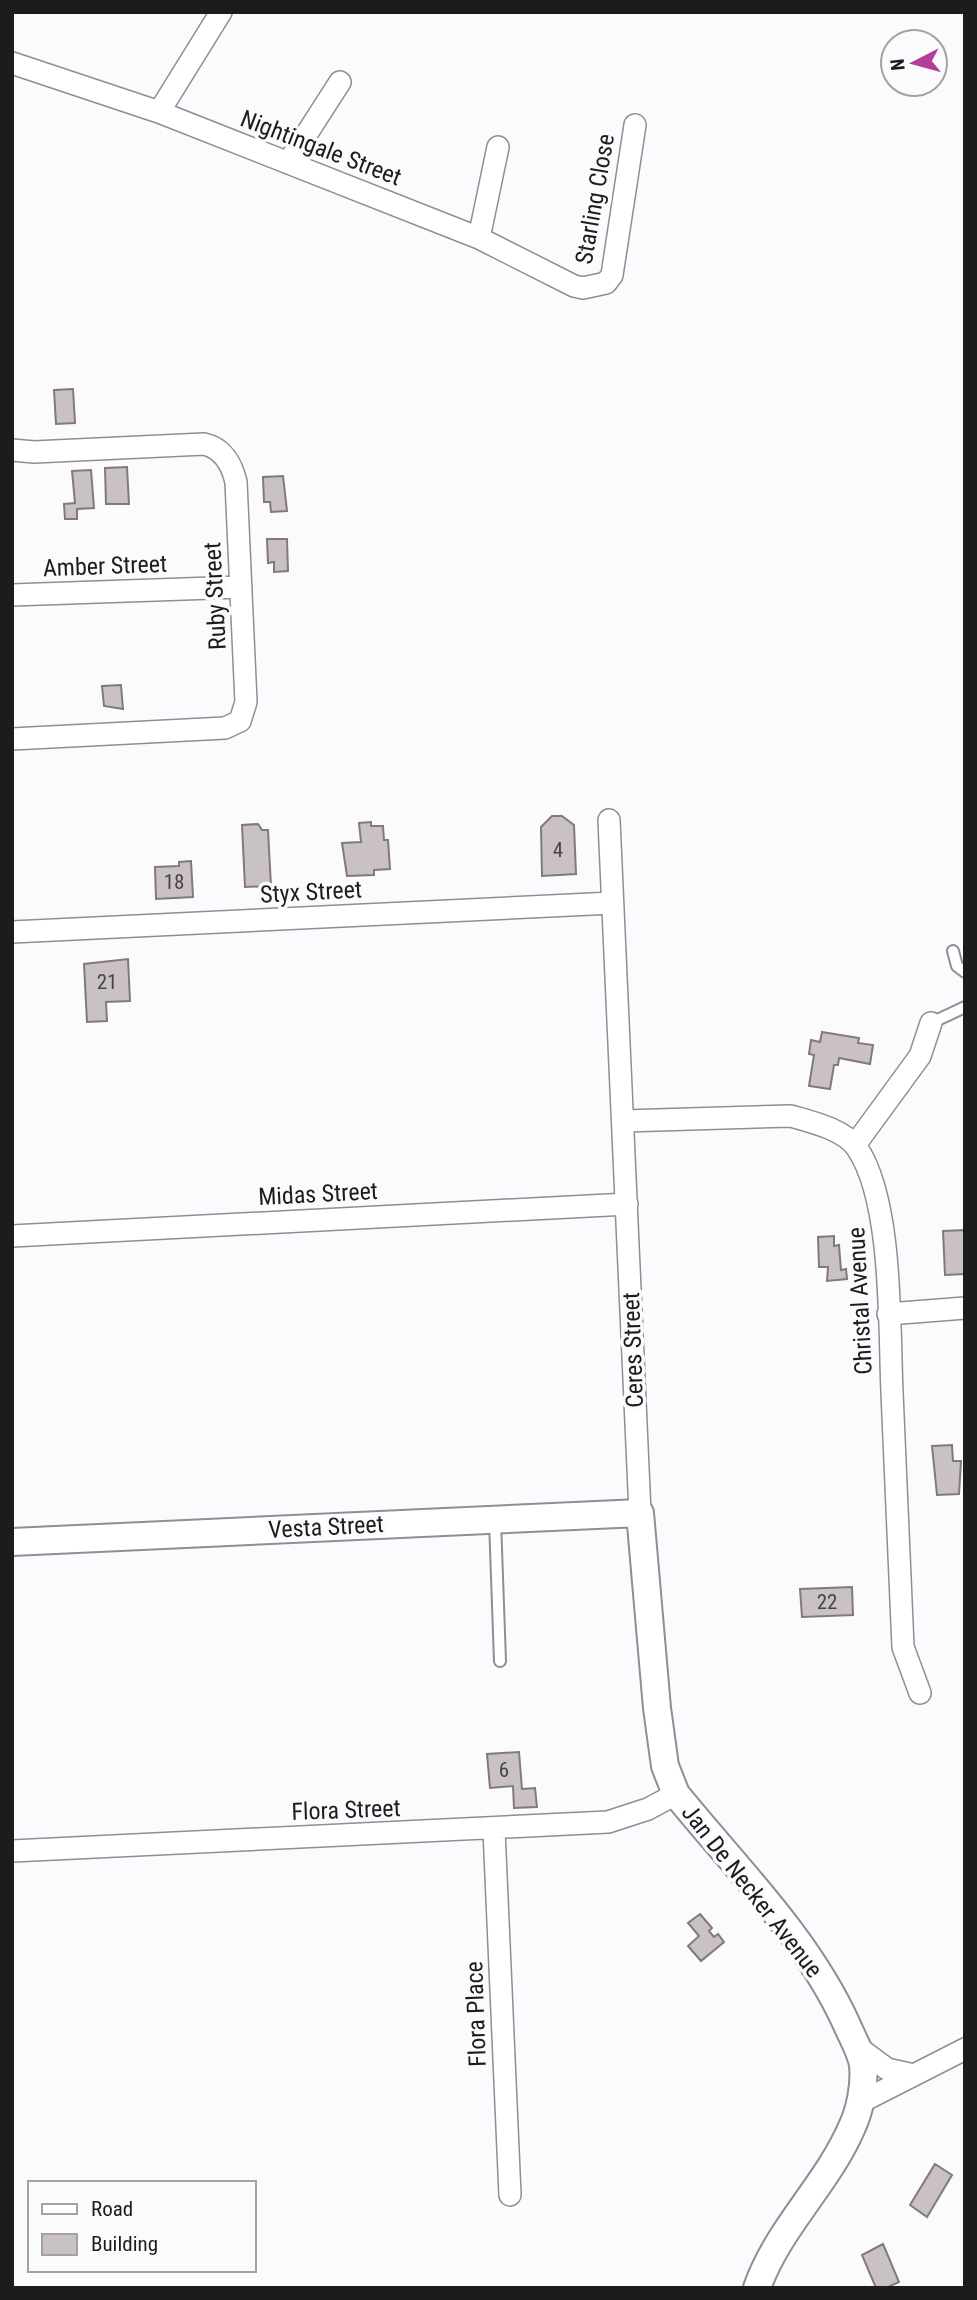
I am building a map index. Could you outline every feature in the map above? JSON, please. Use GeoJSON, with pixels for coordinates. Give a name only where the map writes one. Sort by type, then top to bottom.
{"type":"FeatureCollection","features":[{"type":"Feature","properties":{"kind":"street"},"geometry":{"type":"LineString","coordinates":[[159,112],[221,12]]}},
{"type":"Feature","properties":{"kind":"street","name":"Nightingale Street"},"geometry":{"type":"LineString","coordinates":[[12,63],[159,112],[479,238],[574,286],[583,288],[606,283]]}},
{"type":"Feature","properties":{"kind":"street"},"geometry":{"type":"LineString","coordinates":[[288,163],[340,82]]}},
{"type":"Feature","properties":{"kind":"street","name":"Starling Close"},"geometry":{"type":"LineString","coordinates":[[606,283],[615,259],[635,125]]}},
{"type":"Feature","properties":{"kind":"street"},"geometry":{"type":"LineString","coordinates":[[479,238],[498,147]]}},
{"type":"Feature","properties":{"kind":"street","name":"Ruby Street"},"geometry":{"type":"LineString","coordinates":[[12,450],[34,452],[189,444],[212,446],[229,463],[236,482],[246,702],[244,714],[235,725],[12,738]]}},
{"type":"Feature","properties":{"kind":"street","name":"Amber Street"},"geometry":{"type":"LineString","coordinates":[[12,596],[242,587]]}},
{"type":"Feature","properties":{"kind":"street","name":"Ceres Street"},"geometry":{"type":"LineString","coordinates":[[609,820],[640,1513],[657,1708],[665,1766],[676,1794]]}},
{"type":"Feature","properties":{"kind":"street","name":"Styx Street"},"geometry":{"type":"LineString","coordinates":[[12,932],[612,903]]}},
{"type":"Feature","properties":{"kind":"street"},"geometry":{"type":"LineString","coordinates":[[624,1121],[791,1116],[817,1123],[855,1145],[920,1056],[931,1023]]}},
{"type":"Feature","properties":{"kind":"street","name":"Christal Avenue"},"geometry":{"type":"LineString","coordinates":[[855,1145],[878,1194],[888,1314],[903,1647],[920,1693]]}},
{"type":"Feature","properties":{"kind":"street","name":"Midas Street"},"geometry":{"type":"LineString","coordinates":[[12,1236],[627,1204]]}},
{"type":"Feature","properties":{"kind":"street"},"geometry":{"type":"LineString","coordinates":[[888,1314],[965,1308]]}},
{"type":"Feature","properties":{"kind":"street","name":"Vesta Street"},"geometry":{"type":"LineString","coordinates":[[12,1542],[640,1513]]}},
{"type":"Feature","properties":{"kind":"street","name":"Flora Street"},"geometry":{"type":"LineString","coordinates":[[12,1851],[494,1830],[608,1822],[648,1810],[676,1794]]}},
{"type":"Feature","properties":{"kind":"street","name":"Jan De Necker Avenue"},"geometry":{"type":"LineString","coordinates":[[676,1794],[804,1949],[837,2003],[863,2065],[861,2102],[845,2142],[782,2235],[757,2288]]}},
{"type":"Feature","properties":{"kind":"street","name":"Flora Place"},"geometry":{"type":"LineString","coordinates":[[494,1830],[510,2195]]}},
{"type":"Feature","properties":{"kind":"street"},"geometry":{"type":"LineString","coordinates":[[856,2046],[887,2069],[914,2075]]}},
{"type":"Feature","properties":{"kind":"street"},"geometry":{"type":"LineString","coordinates":[[861,2102],[965,2049]]}},
{"type":"Feature","properties":{"kind":"lane"},"geometry":{"type":"LineString","coordinates":[[953,951],[957,966],[965,972]]}},
{"type":"Feature","properties":{"kind":"lane"},"geometry":{"type":"LineString","coordinates":[[931,1023],[965,1007]]}},
{"type":"Feature","properties":{"kind":"lane"},"geometry":{"type":"LineString","coordinates":[[495,1520],[500,1661]]}},
{"type":"Feature","properties":{"kind":"building"},"geometry":{"type":"Polygon","coordinates":[[[73,389],[75,423],[56,424],[54,390],[73,389]]]}},
{"type":"Feature","properties":{"kind":"building"},"geometry":{"type":"Polygon","coordinates":[[[127,467],[129,504],[106,504],[105,468],[127,467]]]}},
{"type":"Feature","properties":{"kind":"building"},"geometry":{"type":"Polygon","coordinates":[[[91,470],[94,508],[77,509],[77,519],[65,519],[64,504],[75,503],[72,471],[91,470]]]}},
{"type":"Feature","properties":{"kind":"building"},"geometry":{"type":"Polygon","coordinates":[[[283,476],[287,511],[271,512],[270,502],[264,502],[263,477],[283,476]]]}},
{"type":"Feature","properties":{"kind":"building"},"geometry":{"type":"Polygon","coordinates":[[[267,539],[287,539],[288,571],[274,572],[274,562],[268,563],[267,539]]]}},
{"type":"Feature","properties":{"kind":"building"},"geometry":{"type":"Polygon","coordinates":[[[121,685],[123,709],[104,706],[102,686],[121,685]]]}},
{"type":"Feature","properties":{"kind":"building"},"geometry":{"type":"Polygon","coordinates":[[[552,816],[562,816],[574,825],[576,874],[542,876],[541,827],[552,816]]]}},
{"type":"Feature","properties":{"kind":"building"},"geometry":{"type":"Polygon","coordinates":[[[371,822],[371,826],[383,826],[384,840],[388,840],[390,869],[374,870],[374,875],[347,876],[342,843],[361,842],[359,823],[371,822]]]}},
{"type":"Feature","properties":{"kind":"building"},"geometry":{"type":"Polygon","coordinates":[[[258,824],[262,830],[268,830],[271,886],[245,887],[242,825],[258,824]]]}},
{"type":"Feature","properties":{"kind":"building"},"geometry":{"type":"Polygon","coordinates":[[[191,861],[193,897],[156,899],[155,867],[179,866],[179,862],[191,861]]]}},
{"type":"Feature","properties":{"kind":"building"},"geometry":{"type":"Polygon","coordinates":[[[128,959],[130,1001],[106,1002],[107,1021],[87,1022],[84,964],[128,959]]]}},
{"type":"Feature","properties":{"kind":"building"},"geometry":{"type":"Polygon","coordinates":[[[822,1032],[859,1038],[858,1043],[873,1045],[870,1064],[839,1058],[838,1065],[834,1065],[830,1089],[809,1086],[814,1055],[809,1054],[811,1040],[820,1042],[822,1032]]]}},
{"type":"Feature","properties":{"kind":"building"},"geometry":{"type":"Polygon","coordinates":[[[965,1230],[965,1274],[945,1275],[943,1231],[965,1230]]]}},
{"type":"Feature","properties":{"kind":"building"},"geometry":{"type":"Polygon","coordinates":[[[834,1236],[834,1246],[839,1245],[841,1270],[846,1269],[847,1279],[827,1281],[828,1267],[819,1267],[818,1237],[834,1236]]]}},
{"type":"Feature","properties":{"kind":"building"},"geometry":{"type":"Polygon","coordinates":[[[952,1445],[953,1461],[961,1461],[959,1494],[937,1495],[932,1446],[952,1445]]]}},
{"type":"Feature","properties":{"kind":"building"},"geometry":{"type":"Polygon","coordinates":[[[852,1587],[853,1615],[802,1617],[800,1589],[852,1587]]]}},
{"type":"Feature","properties":{"kind":"building"},"geometry":{"type":"Polygon","coordinates":[[[519,1752],[522,1789],[535,1788],[537,1807],[514,1808],[513,1786],[490,1788],[487,1754],[519,1752]]]}},
{"type":"Feature","properties":{"kind":"building"},"geometry":{"type":"Polygon","coordinates":[[[700,1914],[712,1928],[709,1931],[714,1937],[718,1934],[724,1942],[701,1961],[688,1946],[699,1936],[688,1923],[700,1914]]]}},
{"type":"Feature","properties":{"kind":"building"},"geometry":{"type":"Polygon","coordinates":[[[935,2164],[952,2175],[927,2217],[910,2205],[935,2164]]]}},
{"type":"Feature","properties":{"kind":"building"},"geometry":{"type":"Polygon","coordinates":[[[883,2244],[899,2282],[886,2288],[876,2288],[862,2255],[883,2244]]]}}]}
